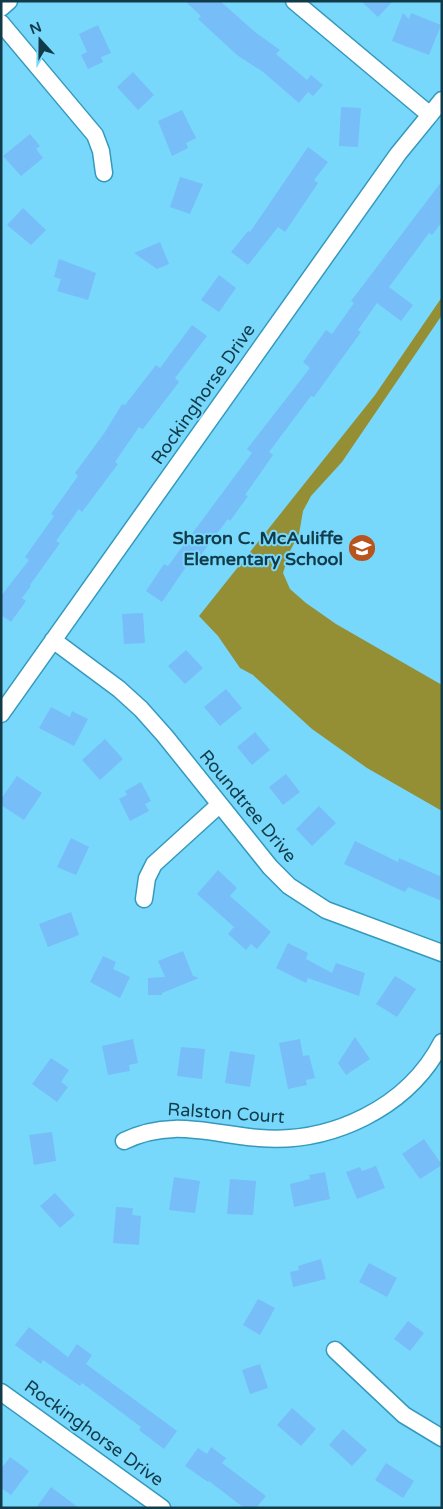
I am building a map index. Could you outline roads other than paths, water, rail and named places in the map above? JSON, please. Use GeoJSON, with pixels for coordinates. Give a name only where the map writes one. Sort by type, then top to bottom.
{"type":"FeatureCollection","features":[{"type":"Feature","properties":{"kind":"street"},"geometry":{"type":"LineString","coordinates":[[1,8],[9,1]]}},
{"type":"Feature","properties":{"kind":"street"},"geometry":{"type":"LineString","coordinates":[[294,1],[430,115]]}},
{"type":"Feature","properties":{"kind":"street"},"geometry":{"type":"LineString","coordinates":[[1,23],[95,135],[102,151],[104,173]]}},
{"type":"Feature","properties":{"kind":"street","name":"Rockinghorse Drive"},"geometry":{"type":"LineString","coordinates":[[1,714],[392,162],[442,100]]}},
{"type":"Feature","properties":{"kind":"street","name":"Roundtree Drive"},"geometry":{"type":"LineString","coordinates":[[53,640],[120,689],[141,708],[270,867],[307,899],[350,920],[442,953]]}},
{"type":"Feature","properties":{"kind":"street"},"geometry":{"type":"LineString","coordinates":[[144,900],[147,878],[154,864],[219,805]]}},
{"type":"Feature","properties":{"kind":"street","name":"Ralston Court"},"geometry":{"type":"LineString","coordinates":[[124,1141],[153,1130],[171,1127],[260,1138],[311,1136],[338,1128],[378,1110],[391,1101],[422,1072],[442,1042]]}},
{"type":"Feature","properties":{"kind":"street"},"geometry":{"type":"LineString","coordinates":[[335,1350],[404,1415],[442,1438]]}},
{"type":"Feature","properties":{"kind":"street","name":"Rockinghorse Drive"},"geometry":{"type":"LineString","coordinates":[[1,1392],[162,1508]]}},
{"type":"Feature","properties":{"kind":"place","name":"Sharon C. McAuliffe Elementary School"},"geometry":{"type":"Point","coordinates":[362,548]}}]}
